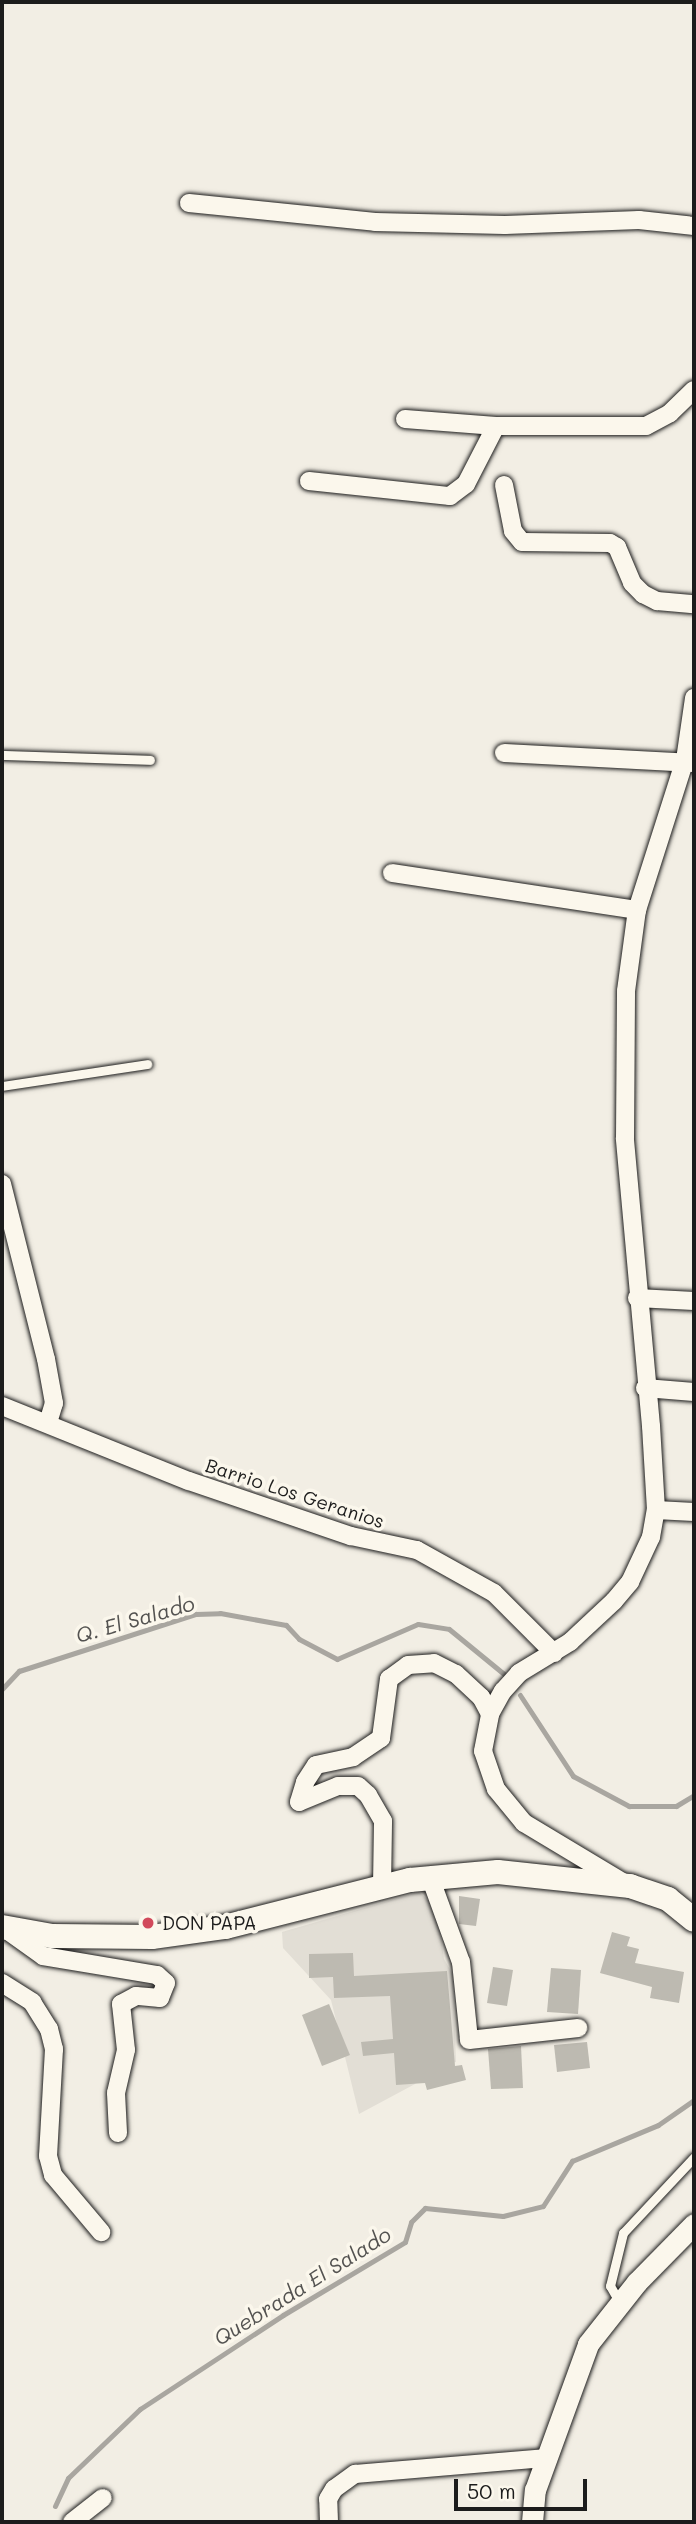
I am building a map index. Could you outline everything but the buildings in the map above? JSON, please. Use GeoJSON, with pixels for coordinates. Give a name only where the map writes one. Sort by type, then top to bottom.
{"type":"FeatureCollection","features":[{"type":"Feature","properties":{"kind":"main road"},"geometry":{"type":"LineString","coordinates":[[2,1927],[52,1937],[152,1937],[225,1927],[430,1877],[499,1872],[630,1886],[668,1899],[694,1920]]}},
{"type":"Feature","properties":{"kind":"street"},"geometry":{"type":"LineString","coordinates":[[189,203],[375,222],[505,225],[639,220],[694,226]]}},
{"type":"Feature","properties":{"kind":"street"},"geometry":{"type":"LineString","coordinates":[[405,419],[496,426],[646,426],[670,413],[694,390]]}},
{"type":"Feature","properties":{"kind":"street"},"geometry":{"type":"LineString","coordinates":[[309,481],[450,496],[466,484],[496,426]]}},
{"type":"Feature","properties":{"kind":"street"},"geometry":{"type":"LineString","coordinates":[[504,485],[513,531],[522,542],[610,543],[617,547],[632,583],[643,594],[657,601],[694,604]]}},
{"type":"Feature","properties":{"kind":"street"},"geometry":{"type":"LineString","coordinates":[[630,1886],[524,1823],[508,1807],[486,1770],[483,1751],[490,1714],[519,1673],[554,1653],[630,1582],[651,1537],[656,1510],[625,1138],[625,991],[636,911],[690,761],[694,698]]}},
{"type":"Feature","properties":{"kind":"street"},"geometry":{"type":"LineString","coordinates":[[504,753],[690,761]]}},
{"type":"Feature","properties":{"kind":"street"},"geometry":{"type":"LineString","coordinates":[[391,873],[636,911]]}},
{"type":"Feature","properties":{"kind":"street"},"geometry":{"type":"LineString","coordinates":[[2,1184],[46,1359],[54,1403],[48,1423]]}},
{"type":"Feature","properties":{"kind":"street"},"geometry":{"type":"LineString","coordinates":[[637,1298],[694,1301]]}},
{"type":"Feature","properties":{"kind":"street"},"geometry":{"type":"LineString","coordinates":[[645,1388],[694,1392]]}},
{"type":"Feature","properties":{"kind":"street","name":"Barrio Los Geranios"},"geometry":{"type":"LineString","coordinates":[[2,1406],[189,1480],[351,1536],[417,1550],[494,1592],[554,1653]]}},
{"type":"Feature","properties":{"kind":"street"},"geometry":{"type":"LineString","coordinates":[[656,1510],[694,1511]]}},
{"type":"Feature","properties":{"kind":"street"},"geometry":{"type":"LineString","coordinates":[[382,1887],[383,1821],[368,1795],[358,1786],[338,1787],[299,1801],[305,1783],[316,1765],[353,1757],[381,1738],[386,1687],[408,1665],[434,1663],[456,1674],[481,1697],[490,1714]]}},
{"type":"Feature","properties":{"kind":"street"},"geometry":{"type":"LineString","coordinates":[[430,1877],[461,1962],[469,2040],[578,2028]]}},
{"type":"Feature","properties":{"kind":"street"},"geometry":{"type":"LineString","coordinates":[[2,1927],[43,1956],[157,1975],[166,1983],[160,1998],[136,1996],[121,2004],[126,2050],[116,2093],[118,2133]]}},
{"type":"Feature","properties":{"kind":"street"},"geometry":{"type":"LineString","coordinates":[[2,1983],[32,2002],[49,2029],[54,2049],[48,2156],[53,2175],[101,2232]]}},
{"type":"Feature","properties":{"kind":"street"},"geometry":{"type":"LineString","coordinates":[[531,2522],[535,2490],[588,2344],[620,2304],[694,2224]]}},
{"type":"Feature","properties":{"kind":"street"},"geometry":{"type":"LineString","coordinates":[[329,2522],[328,2499],[334,2489],[355,2474],[547,2458]]}},
{"type":"Feature","properties":{"kind":"street"},"geometry":{"type":"LineString","coordinates":[[72,2522],[103,2498]]}},
{"type":"Feature","properties":{"kind":"lane"},"geometry":{"type":"LineString","coordinates":[[2,755],[150,760]]}},
{"type":"Feature","properties":{"kind":"lane"},"geometry":{"type":"LineString","coordinates":[[2,1086],[147,1064]]}},
{"type":"Feature","properties":{"kind":"lane"},"geometry":{"type":"LineString","coordinates":[[620,2304],[610,2286],[625,2228],[694,2157]]}},
{"type":"Feature","properties":{"kind":"shaded area"},"geometry":{"type":"Polygon","coordinates":[[[419,1892],[437,1909],[444,1959],[453,1975],[456,2062],[430,2068],[415,2084],[359,2114],[331,2000],[283,1948],[282,1932],[419,1892]]]}},
{"type":"Feature","properties":{"kind":"waterway","name":"Q. El Salado"},"geometry":{"type":"LineString","coordinates":[[2,1689],[19,1671],[196,1614],[220,1613],[286,1625],[299,1639],[337,1659],[418,1624],[449,1629],[504,1674]]}},
{"type":"Feature","properties":{"kind":"waterway","name":"Quebrada El Salado"},"geometry":{"type":"LineString","coordinates":[[520,1695],[573,1776],[629,1806],[676,1806],[694,1795]]}},
{"type":"Feature","properties":{"kind":"waterway","name":"Quebrada El Salado"},"geometry":{"type":"LineString","coordinates":[[55,2506],[68,2478],[140,2409],[283,2315],[405,2242],[411,2222],[425,2208],[503,2216],[543,2206],[572,2161],[658,2125],[694,2100]]}},
{"type":"Feature","properties":{"kind":"place","name":"DON PAPA"},"geometry":{"type":"Point","coordinates":[148,1923]}}]}
